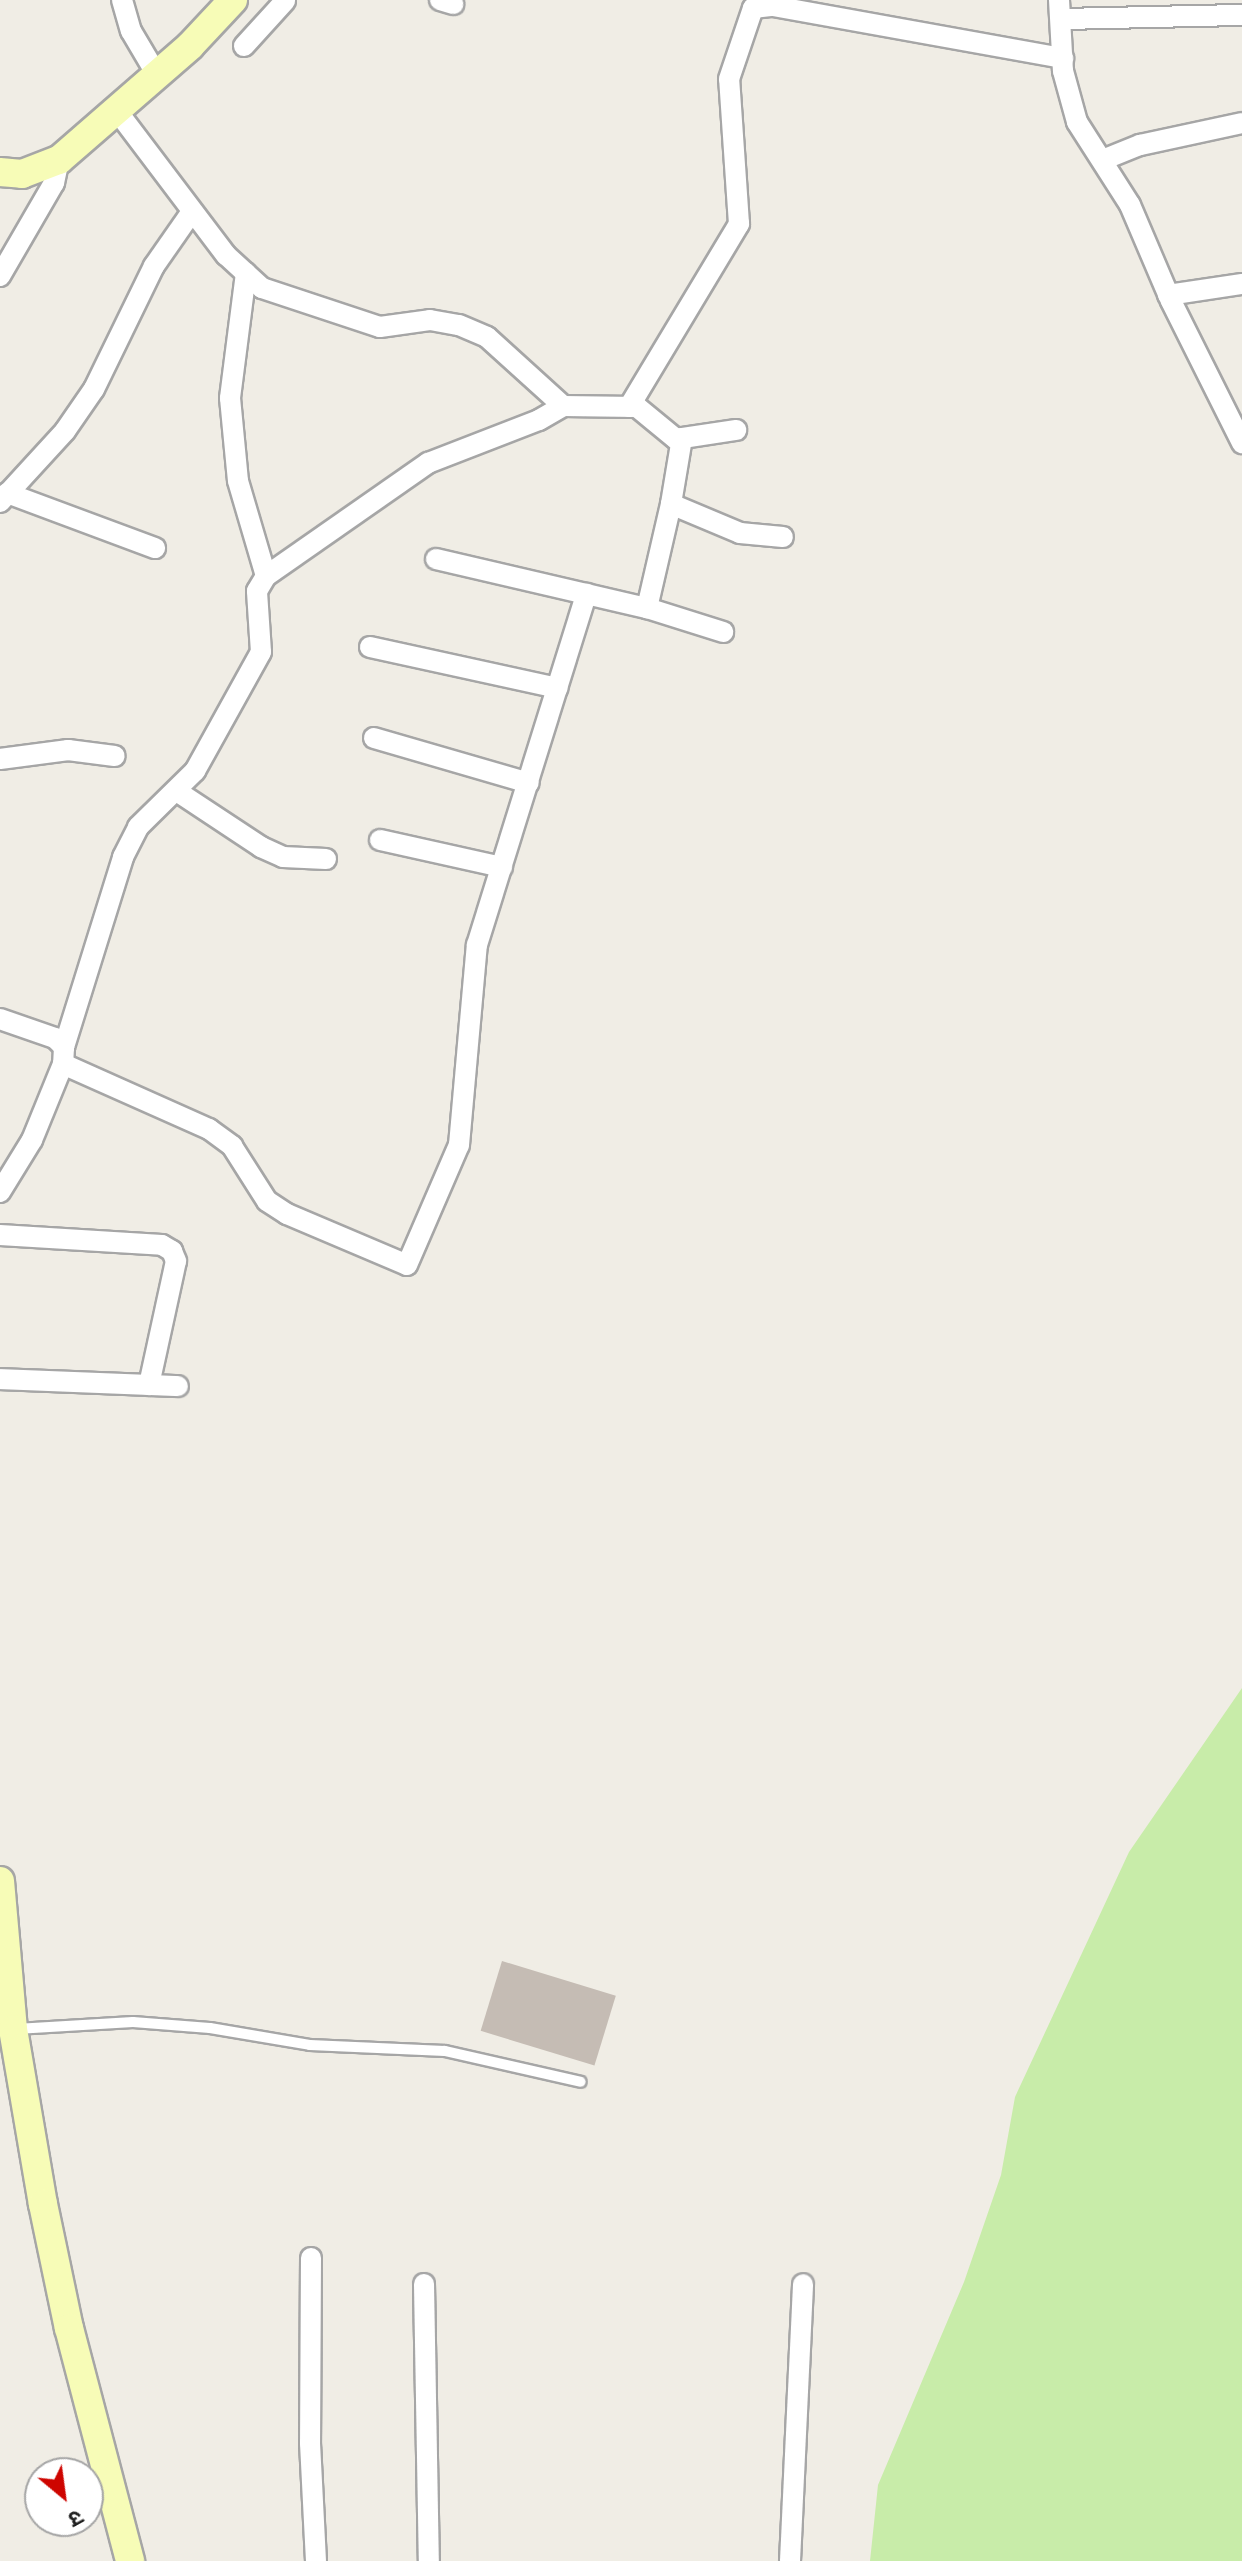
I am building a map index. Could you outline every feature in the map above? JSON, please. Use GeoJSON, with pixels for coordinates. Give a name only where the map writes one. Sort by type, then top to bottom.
{"type":"FeatureCollection","features":[{"type":"Feature","properties":{"kind":"street"},"geometry":{"type":"LineString","coordinates":[[122,0],[131,31],[157,75]]}},
{"type":"Feature","properties":{"kind":"street"},"geometry":{"type":"LineString","coordinates":[[0,172],[22,174],[59,160],[157,75],[233,0]]}},
{"type":"Feature","properties":{"kind":"street"},"geometry":{"type":"LineString","coordinates":[[244,46],[285,0]]}},
{"type":"Feature","properties":{"kind":"street"},"geometry":{"type":"LineString","coordinates":[[629,407],[739,224],[729,79],[753,8],[773,6],[1063,58]]}},
{"type":"Feature","properties":{"kind":"street"},"geometry":{"type":"LineString","coordinates":[[1242,15],[1061,10],[1063,58],[1077,122],[1105,159],[1242,443]]}},
{"type":"Feature","properties":{"kind":"street"},"geometry":{"type":"LineString","coordinates":[[117,111],[191,213],[262,288],[348,320],[380,327],[430,320],[459,325],[487,337],[563,406]]}},
{"type":"Feature","properties":{"kind":"street"},"geometry":{"type":"LineString","coordinates":[[1105,159],[1140,145],[1242,123]]}},
{"type":"Feature","properties":{"kind":"street"},"geometry":{"type":"LineString","coordinates":[[0,276],[54,183],[59,160]]}},
{"type":"Feature","properties":{"kind":"street"},"geometry":{"type":"LineString","coordinates":[[155,548],[4,497],[65,431],[94,389],[154,266],[191,213]]}},
{"type":"Feature","properties":{"kind":"street"},"geometry":{"type":"LineString","coordinates":[[246,273],[230,398],[238,481],[266,576]]}},
{"type":"Feature","properties":{"kind":"street"},"geometry":{"type":"LineString","coordinates":[[1168,295],[1242,284]]}},
{"type":"Feature","properties":{"kind":"street"},"geometry":{"type":"LineString","coordinates":[[0,1192],[32,1140],[64,1056],[123,857],[138,827],[178,792],[239,699],[261,652],[257,591],[266,576],[428,463],[539,420],[563,406],[629,407],[654,417],[682,438],[736,430]]}},
{"type":"Feature","properties":{"kind":"street"},"geometry":{"type":"LineString","coordinates":[[647,608],[671,504],[682,438]]}},
{"type":"Feature","properties":{"kind":"street"},"geometry":{"type":"LineString","coordinates":[[671,504],[740,533],[783,537]]}},
{"type":"Feature","properties":{"kind":"street"},"geometry":{"type":"LineString","coordinates":[[436,559],[647,608],[723,632]]}},
{"type":"Feature","properties":{"kind":"street"},"geometry":{"type":"LineString","coordinates":[[0,1019],[55,1038],[64,1056],[209,1129],[232,1146],[267,1201],[407,1265],[459,1145],[477,945],[586,594]]}},
{"type":"Feature","properties":{"kind":"street"},"geometry":{"type":"LineString","coordinates":[[370,647],[558,688]]}},
{"type":"Feature","properties":{"kind":"street"},"geometry":{"type":"LineString","coordinates":[[374,738],[529,783]]}},
{"type":"Feature","properties":{"kind":"street"},"geometry":{"type":"LineString","coordinates":[[0,759],[68,750],[115,756]]}},
{"type":"Feature","properties":{"kind":"street"},"geometry":{"type":"LineString","coordinates":[[178,792],[251,843],[283,857],[326,859]]}},
{"type":"Feature","properties":{"kind":"street"},"geometry":{"type":"LineString","coordinates":[[380,840],[502,867]]}},
{"type":"Feature","properties":{"kind":"street"},"geometry":{"type":"LineString","coordinates":[[0,1235],[162,1245],[172,1251],[176,1261],[149,1385]]}},
{"type":"Feature","properties":{"kind":"street"},"geometry":{"type":"LineString","coordinates":[[0,1379],[178,1386]]}},
{"type":"Feature","properties":{"kind":"street"},"geometry":{"type":"LineString","coordinates":[[0,1881],[13,2029],[69,2328],[130,2561]]}},
{"type":"Feature","properties":{"kind":"street"},"geometry":{"type":"LineString","coordinates":[[311,2258],[310,2443],[316,2561]]}},
{"type":"Feature","properties":{"kind":"street"},"geometry":{"type":"LineString","coordinates":[[424,2284],[429,2561]]}},
{"type":"Feature","properties":{"kind":"street"},"geometry":{"type":"LineString","coordinates":[[790,2561],[803,2284]]}},
{"type":"Feature","properties":{"kind":"lane"},"geometry":{"type":"LineString","coordinates":[[13,2029],[133,2022],[210,2028],[310,2045],[445,2051],[581,2082]]}},
{"type":"Feature","properties":{"kind":"green space"},"geometry":{"type":"Polygon","coordinates":[[[1242,1688],[1242,2561],[870,2561],[878,2485],[964,2282],[1001,2175],[1015,2097],[1129,1852],[1242,1688]]]}},
{"type":"Feature","properties":{"kind":"building"},"geometry":{"type":"Polygon","coordinates":[[[502,1961],[616,1996],[594,2066],[481,2031],[502,1961]]]}}]}
